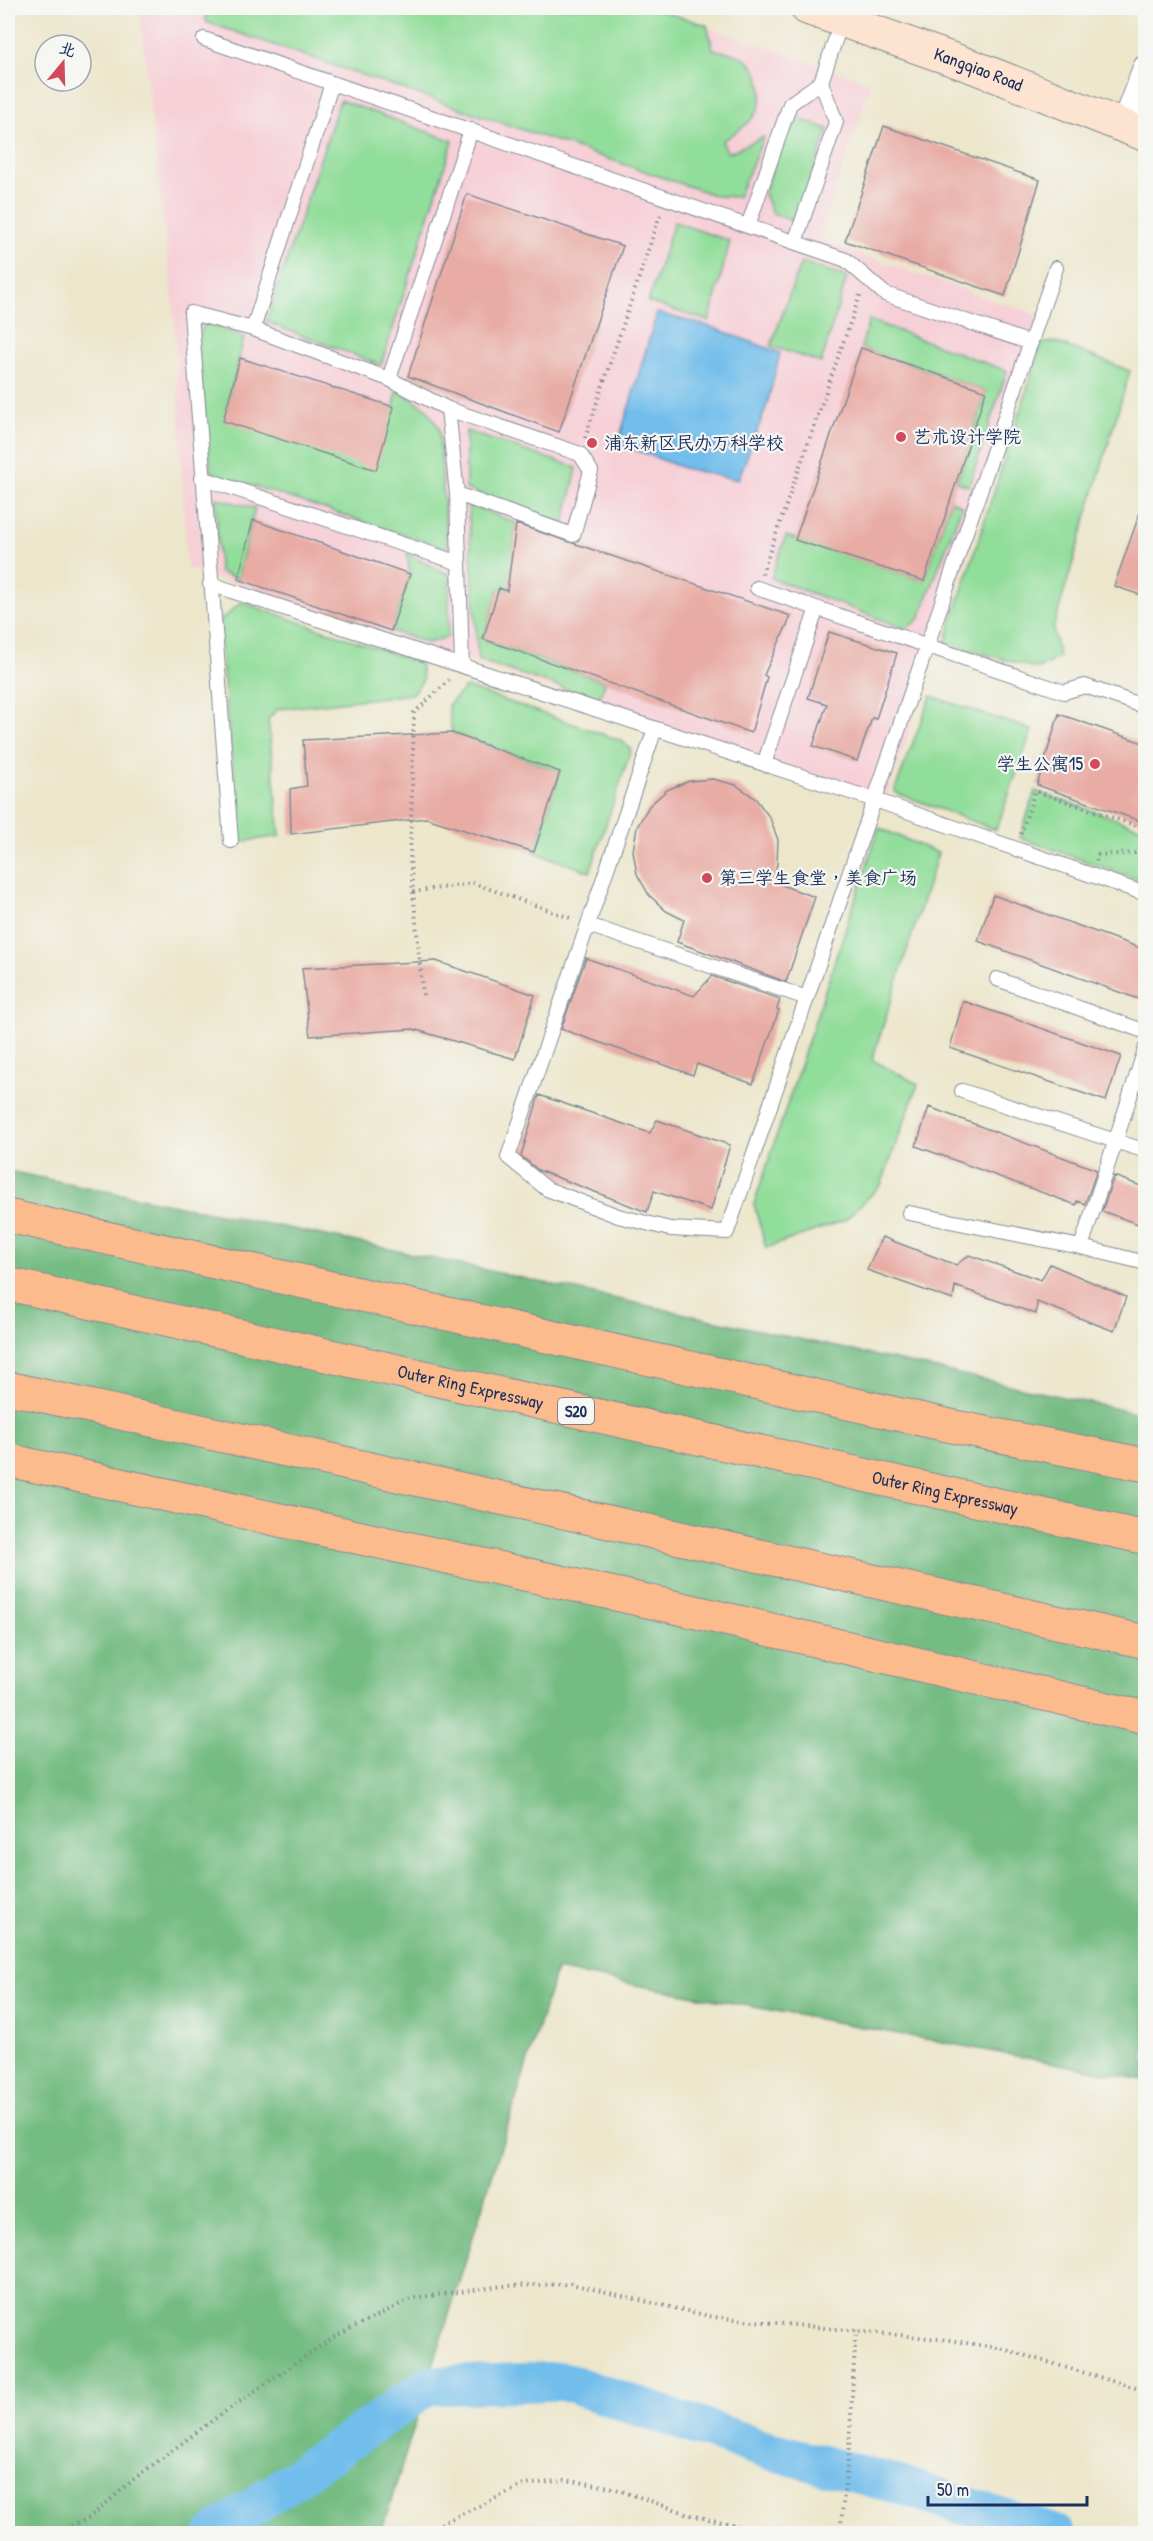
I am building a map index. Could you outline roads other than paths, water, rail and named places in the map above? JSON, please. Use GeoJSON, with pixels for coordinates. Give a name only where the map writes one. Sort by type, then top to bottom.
{"type":"FeatureCollection","features":[{"type":"Feature","properties":{"kind":"highway"},"geometry":{"type":"LineString","coordinates":[[8,1216],[951,1426],[1146,1465]]}},
{"type":"Feature","properties":{"kind":"highway","name":"Outer Ring Expressway"},"geometry":{"type":"LineString","coordinates":[[8,1284],[1146,1538]]}},
{"type":"Feature","properties":{"kind":"highway"},"geometry":{"type":"LineString","coordinates":[[8,1388],[1146,1642]]}},
{"type":"Feature","properties":{"kind":"highway"},"geometry":{"type":"LineString","coordinates":[[8,1460],[671,1607],[1146,1718]]}},
{"type":"Feature","properties":{"kind":"main road","name":"Kangqiao Road"},"geometry":{"type":"LineString","coordinates":[[807,8],[974,67],[1134,131]]}},
{"type":"Feature","properties":{"kind":"street"},"geometry":{"type":"LineString","coordinates":[[1134,131],[1146,68]]}},
{"type":"Feature","properties":{"kind":"lane"},"geometry":{"type":"LineString","coordinates":[[748,226],[790,104],[821,82],[842,20]]}},
{"type":"Feature","properties":{"kind":"lane"},"geometry":{"type":"LineString","coordinates":[[204,39],[846,260],[885,294],[1030,343]]}},
{"type":"Feature","properties":{"kind":"lane"},"geometry":{"type":"LineString","coordinates":[[795,242],[836,122],[821,82]]}},
{"type":"Feature","properties":{"kind":"lane"},"geometry":{"type":"LineString","coordinates":[[252,329],[332,83]]}},
{"type":"Feature","properties":{"kind":"lane"},"geometry":{"type":"LineString","coordinates":[[389,379],[471,130]]}},
{"type":"Feature","properties":{"kind":"lane"},"geometry":{"type":"LineString","coordinates":[[655,729],[508,1158],[547,1189],[618,1216],[670,1229],[727,1232],[1056,268]]}},
{"type":"Feature","properties":{"kind":"lane"},"geometry":{"type":"LineString","coordinates":[[231,841],[191,313],[252,329],[389,379],[448,409],[580,454],[591,471],[573,534],[457,495]]}},
{"type":"Feature","properties":{"kind":"lane"},"geometry":{"type":"LineString","coordinates":[[448,409],[457,495],[462,666]]}},
{"type":"Feature","properties":{"kind":"lane"},"geometry":{"type":"LineString","coordinates":[[202,478],[459,563]]}},
{"type":"Feature","properties":{"kind":"lane"},"geometry":{"type":"LineString","coordinates":[[210,584],[875,800],[1146,894]]}},
{"type":"Feature","properties":{"kind":"lane"},"geometry":{"type":"LineString","coordinates":[[757,588],[1064,692],[1085,686],[1146,707]]}},
{"type":"Feature","properties":{"kind":"lane"},"geometry":{"type":"LineString","coordinates":[[764,764],[817,608]]}},
{"type":"Feature","properties":{"kind":"lane"},"geometry":{"type":"LineString","coordinates":[[588,925],[807,998]]}},
{"type":"Feature","properties":{"kind":"lane"},"geometry":{"type":"LineString","coordinates":[[997,979],[1146,1032]]}},
{"type":"Feature","properties":{"kind":"lane"},"geometry":{"type":"LineString","coordinates":[[1081,1247],[1146,1047]]}},
{"type":"Feature","properties":{"kind":"lane"},"geometry":{"type":"LineString","coordinates":[[962,1091],[1115,1142],[1146,1150]]}},
{"type":"Feature","properties":{"kind":"lane"},"geometry":{"type":"LineString","coordinates":[[909,1213],[1081,1247],[1146,1263]]}},
{"type":"Feature","properties":{"kind":"water"},"geometry":{"type":"Polygon","coordinates":[[[657,313],[711,327],[780,353],[767,405],[738,480],[683,468],[618,443],[657,313]]]}},
{"type":"Feature","properties":{"kind":"waterway"},"geometry":{"type":"LineString","coordinates":[[214,2534],[428,2386],[562,2381],[771,2451],[906,2487],[1055,2534]]}},
{"type":"Feature","properties":{"kind":"place","name":"艺术设计学院"},"geometry":{"type":"Point","coordinates":[901,437]}},
{"type":"Feature","properties":{"kind":"place","name":"浦东新区民办万科学校"},"geometry":{"type":"Point","coordinates":[592,443]}},
{"type":"Feature","properties":{"kind":"place","name":"学生公寓15"},"geometry":{"type":"Point","coordinates":[1095,764]}},
{"type":"Feature","properties":{"kind":"place","name":"第三学生食堂，美食广场"},"geometry":{"type":"Point","coordinates":[707,878]}}]}
